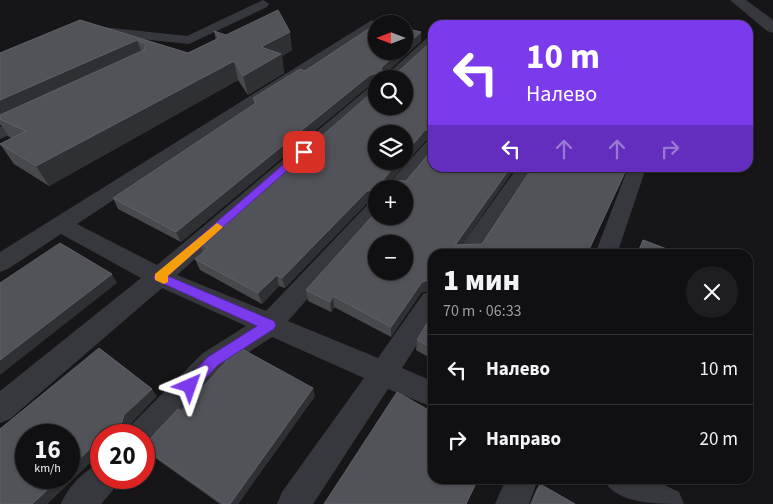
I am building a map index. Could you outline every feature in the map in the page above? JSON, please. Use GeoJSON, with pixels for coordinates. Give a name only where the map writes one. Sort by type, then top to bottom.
{"type":"FeatureCollection","features":[{"type":"Feature","properties":{"kind":"street"},"geometry":{"type":"LineString","coordinates":[[737,0],[773,28]]}},
{"type":"Feature","properties":{"kind":"lane"},"geometry":{"type":"LineString","coordinates":[[79,33],[88,30],[189,40],[263,4]]}},
{"type":"Feature","properties":{"kind":"lane"},"geometry":{"type":"LineString","coordinates":[[0,263],[368,27]]}},
{"type":"Feature","properties":{"kind":"lane"},"geometry":{"type":"LineString","coordinates":[[398,70],[428,44]]}},
{"type":"Feature","properties":{"kind":"lane"},"geometry":{"type":"LineString","coordinates":[[0,408],[159,277],[368,96]]}},
{"type":"Feature","properties":{"kind":"lane"},"geometry":{"type":"LineString","coordinates":[[0,134],[51,109]]}},
{"type":"Feature","properties":{"kind":"lane"},"geometry":{"type":"LineString","coordinates":[[402,180],[428,151]]}},
{"type":"Feature","properties":{"kind":"lane"},"geometry":{"type":"LineString","coordinates":[[469,249],[523,172]]}},
{"type":"Feature","properties":{"kind":"lane"},"geometry":{"type":"LineString","coordinates":[[608,249],[636,172]]}},
{"type":"Feature","properties":{"kind":"lane"},"geometry":{"type":"LineString","coordinates":[[153,424],[213,361],[269,325],[368,217]]}},
{"type":"Feature","properties":{"kind":"lane"},"geometry":{"type":"LineString","coordinates":[[59,224],[159,277],[381,374],[428,392]]}},
{"type":"Feature","properties":{"kind":"lane"},"geometry":{"type":"LineString","coordinates":[[294,504],[428,307]]}},
{"type":"Feature","properties":{"kind":"lane"},"geometry":{"type":"LineString","coordinates":[[512,504],[520,484]]}},
{"type":"Feature","properties":{"kind":"lane"},"geometry":{"type":"LineString","coordinates":[[629,484],[667,504]]}},
{"type":"Feature","properties":{"kind":"lane"},"geometry":{"type":"LineString","coordinates":[[78,504],[92,489]]}},
{"type":"Feature","properties":{"kind":"building"},"geometry":{"type":"Polygon","coordinates":[[[278,10],[290,32],[261,47],[281,54],[243,76],[234,61],[36,166],[0,144],[26,131],[0,119],[0,115],[144,50],[146,44],[137,40],[0,100],[0,53],[80,20],[188,53],[219,38],[214,31],[226,35],[278,10]]]}},
{"type":"Feature","properties":{"kind":"building"},"geometry":{"type":"Polygon","coordinates":[[[368,29],[368,60],[389,60],[381,68],[382,70],[368,70],[368,77],[176,232],[113,198],[256,103],[253,98],[300,69],[305,71],[368,29]]]}},
{"type":"Feature","properties":{"kind":"building"},"geometry":{"type":"Polygon","coordinates":[[[413,30],[421,32],[413,39],[413,30]]]}},
{"type":"Feature","properties":{"kind":"building"},"geometry":{"type":"Polygon","coordinates":[[[428,45],[428,130],[425,130],[413,144],[413,125],[368,125],[368,170],[391,170],[383,180],[368,180],[368,191],[282,278],[277,275],[258,293],[195,259],[208,248],[199,243],[368,96],[368,115],[413,115],[413,70],[400,70],[428,45]]]}},
{"type":"Feature","properties":{"kind":"building"},"geometry":{"type":"Polygon","coordinates":[[[428,155],[428,172],[507,172],[455,245],[482,244],[529,172],[625,172],[589,249],[428,249],[428,280],[422,282],[391,327],[333,296],[330,302],[306,290],[368,221],[368,225],[413,225],[413,180],[407,180],[428,155]]]}},
{"type":"Feature","properties":{"kind":"building"},"geometry":{"type":"Polygon","coordinates":[[[643,240],[667,249],[640,249],[643,240]]]}},
{"type":"Feature","properties":{"kind":"building"},"geometry":{"type":"Polygon","coordinates":[[[60,243],[112,274],[0,360],[0,283],[60,243]]]}},
{"type":"Feature","properties":{"kind":"building"},"geometry":{"type":"Polygon","coordinates":[[[428,322],[428,346],[417,340],[428,322]]]}},
{"type":"Feature","properties":{"kind":"building"},"geometry":{"type":"Polygon","coordinates":[[[99,348],[152,389],[124,415],[121,424],[90,424],[90,449],[80,458],[80,424],[15,424],[15,489],[48,489],[32,504],[0,504],[0,429],[99,348]]]}},
{"type":"Feature","properties":{"kind":"building"},"geometry":{"type":"Polygon","coordinates":[[[242,349],[313,388],[230,504],[224,504],[155,456],[155,434],[178,409],[181,411],[230,357],[242,349]]]}},
{"type":"Feature","properties":{"kind":"building"},"geometry":{"type":"Polygon","coordinates":[[[397,392],[428,410],[428,484],[476,484],[466,504],[324,504],[397,392]]]}},
{"type":"Feature","properties":{"kind":"building"},"geometry":{"type":"Polygon","coordinates":[[[540,484],[575,504],[532,504],[540,484]]]}},
{"type":"Feature","properties":{"kind":"slow traffic"},"geometry":{"type":"LineString","coordinates":[[164,279],[159,277],[217,227]]}},
{"type":"Feature","properties":{"kind":"route"},"geometry":{"type":"LineString","coordinates":[[190,386],[213,361],[269,325],[159,277],[304,152]]}}]}
